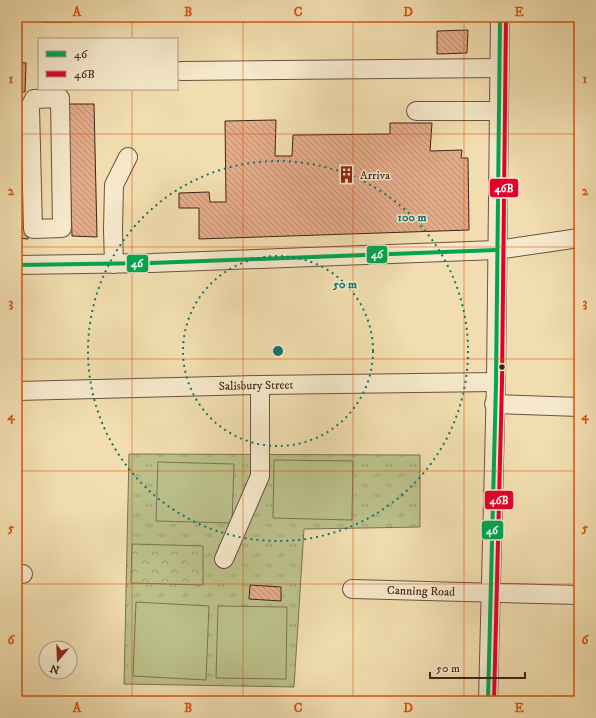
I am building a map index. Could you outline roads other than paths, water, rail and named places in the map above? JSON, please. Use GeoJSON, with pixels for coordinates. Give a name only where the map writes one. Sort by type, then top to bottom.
{"type":"FeatureCollection","features":[{"type":"Feature","properties":{"kind":"street"},"geometry":{"type":"LineString","coordinates":[[488,701],[489,593],[494,404],[496,382],[500,17]]}},
{"type":"Feature","properties":{"kind":"street"},"geometry":{"type":"LineString","coordinates":[[181,71],[499,68]]}},
{"type":"Feature","properties":{"kind":"street"},"geometry":{"type":"LineString","coordinates":[[60,98],[62,228],[33,229],[23,108],[34,99],[60,98]]}},
{"type":"Feature","properties":{"kind":"street"},"geometry":{"type":"LineString","coordinates":[[416,111],[499,111]]}},
{"type":"Feature","properties":{"kind":"street"},"geometry":{"type":"LineString","coordinates":[[114,264],[114,185],[128,157]]}},
{"type":"Feature","properties":{"kind":"street"},"geometry":{"type":"LineString","coordinates":[[17,265],[114,264],[497,250],[579,238]]}},
{"type":"Feature","properties":{"kind":"street","name":"Salisbury Street"},"geometry":{"type":"LineString","coordinates":[[17,391],[260,385],[496,382]]}},
{"type":"Feature","properties":{"kind":"street"},"geometry":{"type":"LineString","coordinates":[[224,559],[260,476],[260,385]]}},
{"type":"Feature","properties":{"kind":"street"},"geometry":{"type":"LineString","coordinates":[[494,404],[579,407]]}},
{"type":"Feature","properties":{"kind":"street","name":"Canning Road"},"geometry":{"type":"LineString","coordinates":[[352,588],[579,595]]}},
{"type":"Feature","properties":{"kind":"place","name":"Arriva"},"geometry":{"type":"Point","coordinates":[347,175]}}]}
